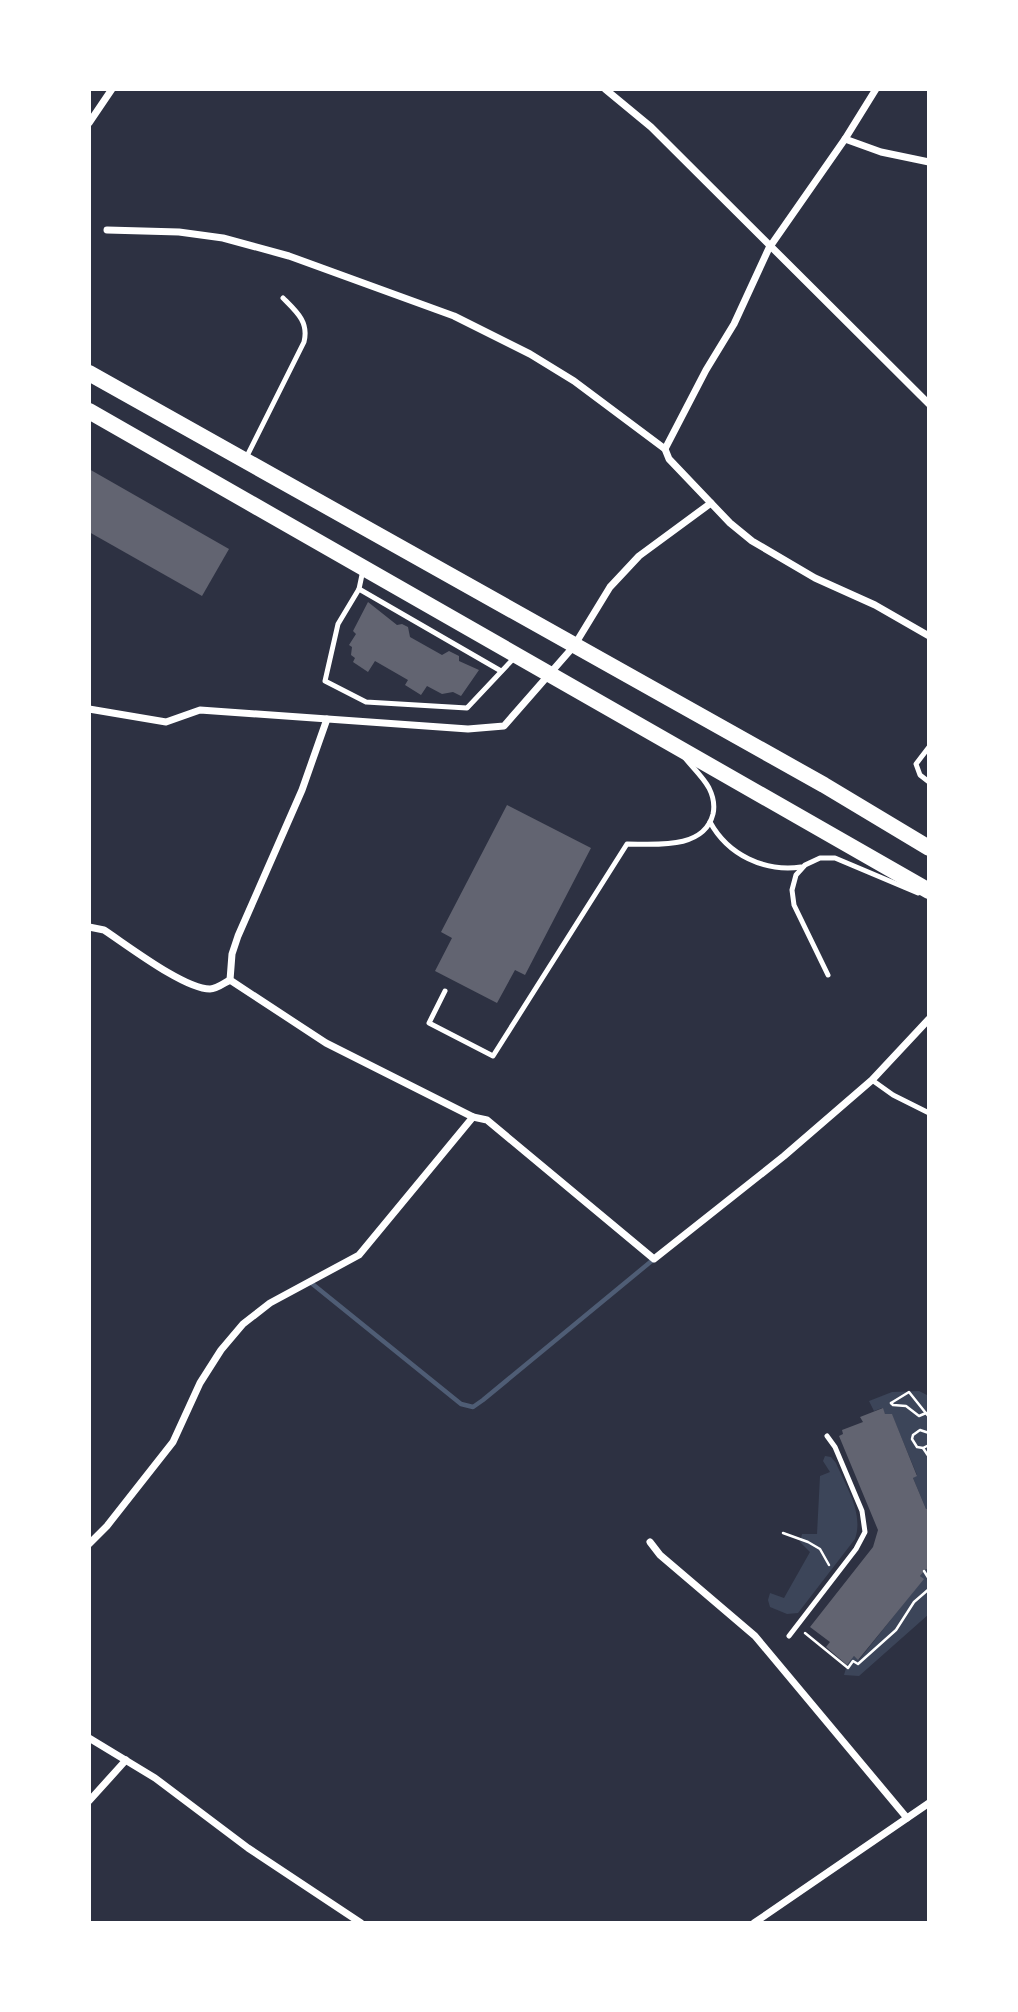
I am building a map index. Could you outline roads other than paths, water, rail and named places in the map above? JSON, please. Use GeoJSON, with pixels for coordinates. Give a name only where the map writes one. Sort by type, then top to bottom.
{"type":"FeatureCollection","features":[{"type":"Feature","properties":{"kind":"main road"},"geometry":{"type":"LineString","coordinates":[[89,373],[824,785],[929,848]]}},
{"type":"Feature","properties":{"kind":"main road"},"geometry":{"type":"LineString","coordinates":[[89,411],[929,891]]}},
{"type":"Feature","properties":{"kind":"street"},"geometry":{"type":"LineString","coordinates":[[89,123],[112,89]]}},
{"type":"Feature","properties":{"kind":"street"},"geometry":{"type":"LineString","coordinates":[[605,89],[650,127],[929,404]]}},
{"type":"Feature","properties":{"kind":"street"},"geometry":{"type":"LineString","coordinates":[[665,449],[706,369],[734,324],[769,248],[845,139],[876,89]]}},
{"type":"Feature","properties":{"kind":"street"},"geometry":{"type":"LineString","coordinates":[[845,139],[881,152],[929,162]]}},
{"type":"Feature","properties":{"kind":"street"},"geometry":{"type":"LineString","coordinates":[[107,230],[178,232],[223,238],[289,256],[454,316],[530,354],[574,381],[665,449],[670,459],[744,535],[783,561],[875,605],[929,636]]}},
{"type":"Feature","properties":{"kind":"street"},"geometry":{"type":"LineString","coordinates":[[89,709],[166,722],[200,710],[468,729],[504,726],[574,646],[610,587],[632,563],[711,503]]}},
{"type":"Feature","properties":{"kind":"street"},"geometry":{"type":"LineString","coordinates":[[230,980],[232,954],[238,936],[302,790],[327,719]]}},
{"type":"Feature","properties":{"kind":"street"},"geometry":{"type":"LineString","coordinates":[[89,927],[103,930],[181,980],[212,989],[230,980]]}},
{"type":"Feature","properties":{"kind":"street"},"geometry":{"type":"LineString","coordinates":[[230,980],[326,1043],[473,1116],[487,1119],[654,1259],[784,1156],[872,1080],[929,1019]]}},
{"type":"Feature","properties":{"kind":"street"},"geometry":{"type":"LineString","coordinates":[[89,1544],[107,1526],[173,1442],[200,1383],[221,1350],[243,1324],[270,1303],[359,1255],[473,1116]]}},
{"type":"Feature","properties":{"kind":"street"},"geometry":{"type":"LineString","coordinates":[[650,1542],[660,1555],[755,1636],[907,1818]]}},
{"type":"Feature","properties":{"kind":"street"},"geometry":{"type":"LineString","coordinates":[[89,1738],[168,1786],[248,1848],[361,1923]]}},
{"type":"Feature","properties":{"kind":"street"},"geometry":{"type":"LineString","coordinates":[[89,1801],[126,1760]]}},
{"type":"Feature","properties":{"kind":"street"},"geometry":{"type":"LineString","coordinates":[[754,1923],[929,1803]]}},
{"type":"Feature","properties":{"kind":"lane"},"geometry":{"type":"LineString","coordinates":[[244,460],[304,342],[305,324],[283,298]]}},
{"type":"Feature","properties":{"kind":"lane"},"geometry":{"type":"LineString","coordinates":[[364,567],[359,589],[338,624],[325,681],[366,702],[467,708],[517,654]]}},
{"type":"Feature","properties":{"kind":"lane"},"geometry":{"type":"LineString","coordinates":[[359,589],[501,671]]}},
{"type":"Feature","properties":{"kind":"lane"},"geometry":{"type":"LineString","coordinates":[[445,990],[429,1023],[493,1056],[627,844],[685,841],[700,834],[710,822],[714,805],[711,792],[671,743]]}},
{"type":"Feature","properties":{"kind":"lane"},"geometry":{"type":"LineString","coordinates":[[929,747],[916,764],[920,775],[929,782]]}},
{"type":"Feature","properties":{"kind":"lane"},"geometry":{"type":"LineString","coordinates":[[710,822],[729,846],[746,858],[771,867],[802,867]]}},
{"type":"Feature","properties":{"kind":"lane"},"geometry":{"type":"LineString","coordinates":[[828,975],[792,900],[792,885],[802,867],[815,859],[835,858],[929,898]]}},
{"type":"Feature","properties":{"kind":"lane"},"geometry":{"type":"LineString","coordinates":[[872,1080],[893,1095],[929,1113]]}},
{"type":"Feature","properties":{"kind":"lane"},"geometry":{"type":"LineString","coordinates":[[789,1636],[860,1544],[865,1527],[862,1511],[838,1453],[827,1436]]}},
{"type":"Feature","properties":{"kind":"waterway"},"geometry":{"type":"LineString","coordinates":[[310,1282],[461,1404],[473,1407],[654,1259]]}}]}
